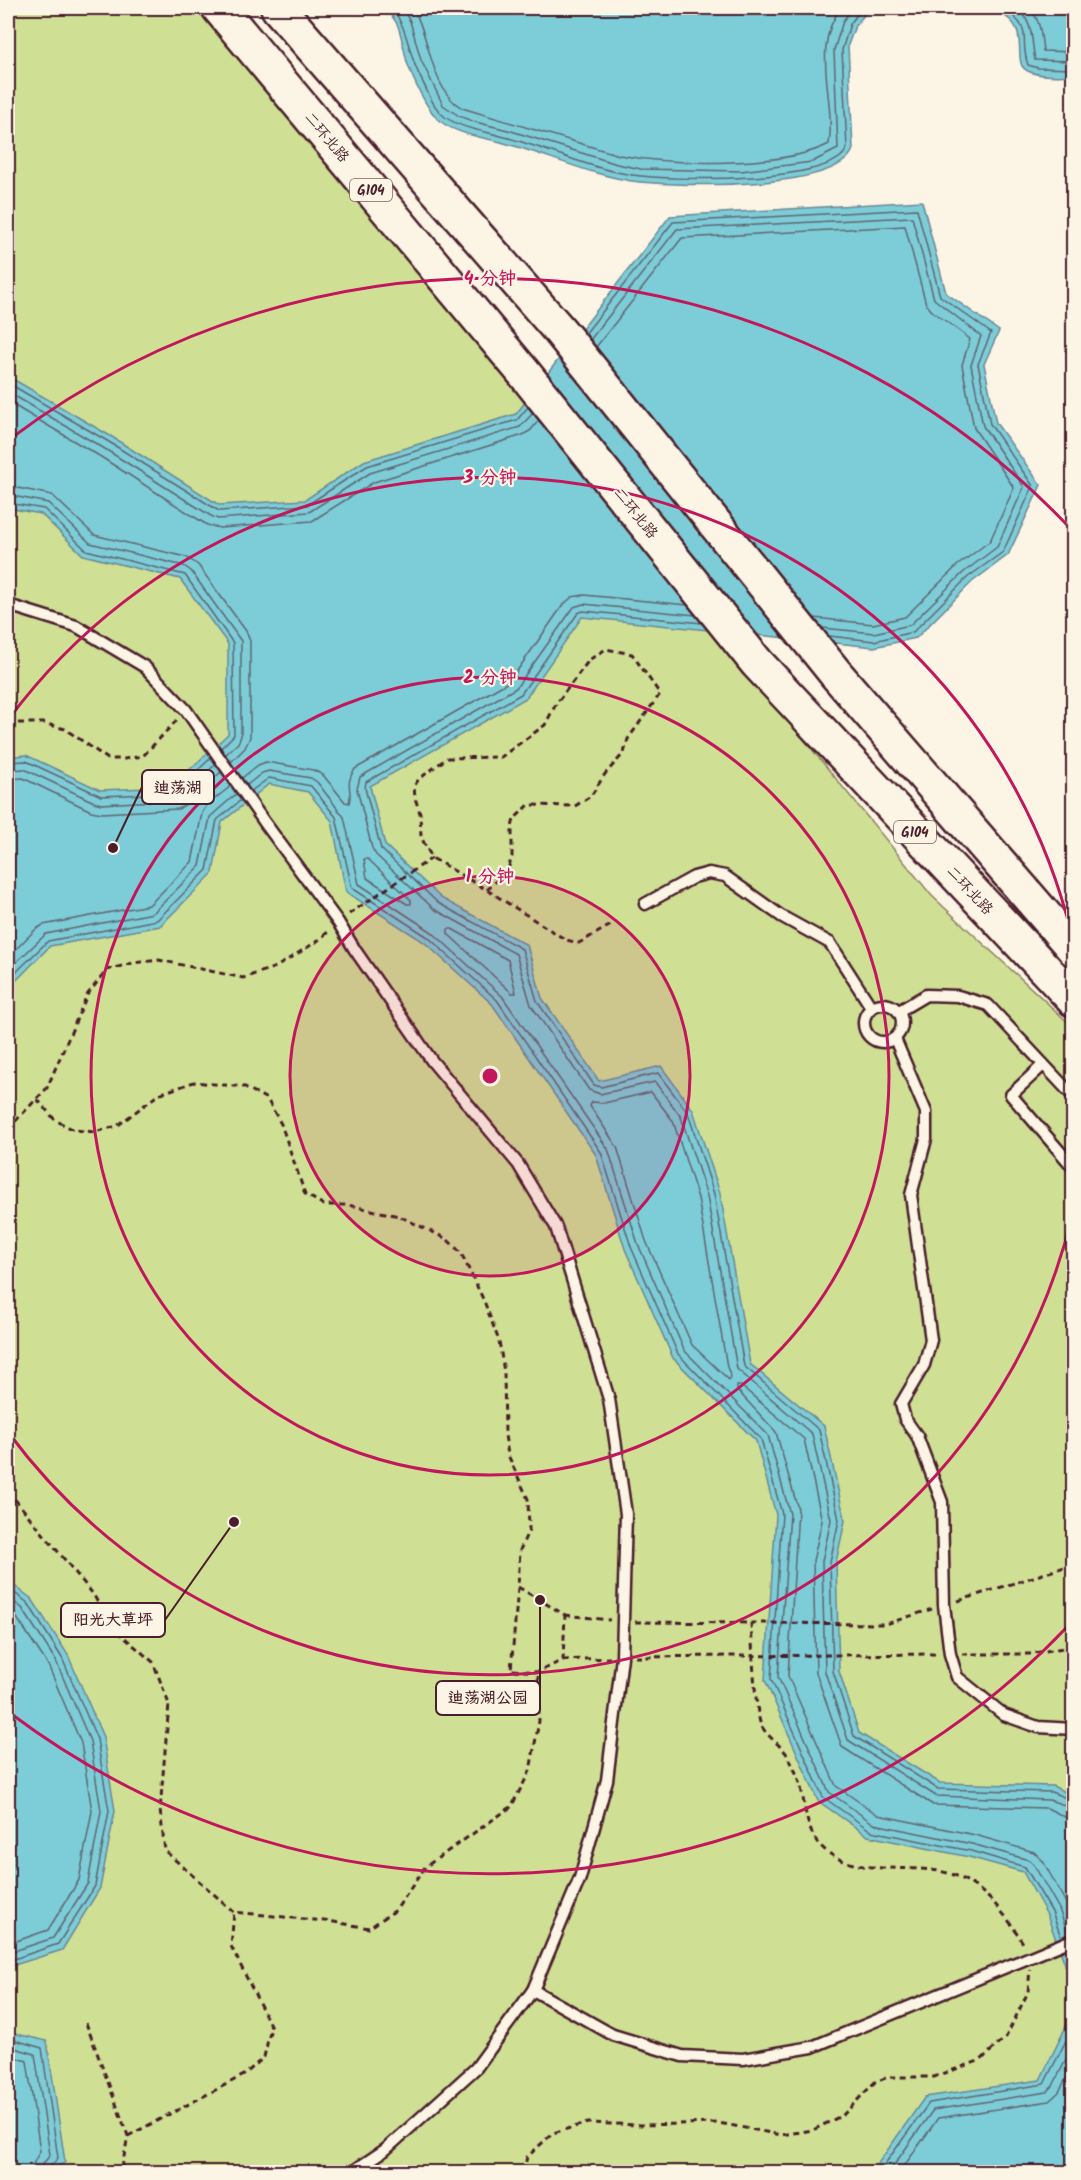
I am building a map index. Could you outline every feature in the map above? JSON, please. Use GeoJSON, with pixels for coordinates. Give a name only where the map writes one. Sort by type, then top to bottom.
{"type":"FeatureCollection","features":[{"type":"Feature","properties":{"kind":"highway","name":"二环北路"},"geometry":{"type":"LineString","coordinates":[[219,8],[524,373],[757,663],[1074,1000]]}},
{"type":"Feature","properties":{"kind":"highway","name":"G104"},"geometry":{"type":"LineString","coordinates":[[278,8],[560,331],[836,674],[1074,949]]}},
{"type":"Feature","properties":{"kind":"lane"},"geometry":{"type":"LineString","coordinates":[[8,605],[76,626],[145,667],[186,710],[338,922],[432,1061],[518,1164],[556,1227],[609,1399],[626,1514],[622,1657],[607,1780],[580,1878],[533,1990],[476,2068],[385,2150],[352,2172]]}},
{"type":"Feature","properties":{"kind":"lane"},"geometry":{"type":"LineString","coordinates":[[645,904],[694,877],[709,873],[725,876],[781,916],[830,943],[871,1007]]}},
{"type":"Feature","properties":{"kind":"lane"},"geometry":{"type":"LineString","coordinates":[[899,1011],[926,995],[958,996],[988,1005],[1074,1097]]}},
{"type":"Feature","properties":{"kind":"lane"},"geometry":{"type":"LineString","coordinates":[[885,1003],[899,1011],[903,1025],[895,1038],[881,1043],[867,1035],[863,1020],[871,1007],[885,1003]]}},
{"type":"Feature","properties":{"kind":"lane"},"geometry":{"type":"LineString","coordinates":[[895,1038],[926,1112],[926,1139],[911,1195],[931,1340],[924,1365],[901,1404],[905,1419],[917,1436],[942,1502],[944,1605],[950,1654],[957,1677],[1004,1715],[1038,1727],[1074,1729]]}},
{"type":"Feature","properties":{"kind":"lane"},"geometry":{"type":"LineString","coordinates":[[1043,1065],[1011,1095],[1074,1168]]}},
{"type":"Feature","properties":{"kind":"lane"},"geometry":{"type":"LineString","coordinates":[[533,1990],[613,2035],[682,2056],[743,2059],[812,2047],[1074,1939]]}},
{"type":"Feature","properties":{"kind":"path"},"geometry":{"type":"LineString","coordinates":[[487,890],[508,869],[512,857],[514,819],[529,805],[575,807],[591,796],[605,774],[624,753],[628,739],[660,694],[632,654],[606,649],[589,660],[556,704],[545,725],[501,757],[447,758],[419,778],[414,786],[414,798],[420,813],[422,837],[432,858],[566,940],[579,943],[611,925]]}},
{"type":"Feature","properties":{"kind":"path"},"geometry":{"type":"LineString","coordinates":[[8,721],[43,723],[65,729],[108,759],[124,759],[142,756],[186,710]]}},
{"type":"Feature","properties":{"kind":"path"},"geometry":{"type":"LineString","coordinates":[[8,1129],[47,1088],[87,995],[107,970],[133,963],[159,960],[243,978],[276,968],[316,942],[338,922],[432,858]]}},
{"type":"Feature","properties":{"kind":"path"},"geometry":{"type":"LineString","coordinates":[[37,1099],[55,1120],[74,1130],[95,1132],[117,1126],[159,1094],[194,1082],[245,1087],[267,1099],[281,1124],[305,1194],[324,1205],[348,1205],[399,1216],[447,1239],[461,1252],[484,1301],[499,1341],[504,1372],[505,1435],[508,1455],[528,1499],[529,1529],[520,1550],[511,1670],[538,1672],[563,1660],[622,1657],[1029,1654],[1074,1646]]}},
{"type":"Feature","properties":{"kind":"path"},"geometry":{"type":"LineString","coordinates":[[8,1491],[93,1594],[111,1626],[153,1662],[169,1704],[160,1810],[165,1851],[234,1912],[334,1922],[369,1929],[396,1910],[425,1867],[511,1807],[530,1771],[539,1721],[538,1672]]}},
{"type":"Feature","properties":{"kind":"path"},"geometry":{"type":"LineString","coordinates":[[518,1587],[565,1615],[623,1622],[886,1624],[1074,1564]]}},
{"type":"Feature","properties":{"kind":"path"},"geometry":{"type":"LineString","coordinates":[[563,1660],[565,1615]]}},
{"type":"Feature","properties":{"kind":"path"},"geometry":{"type":"LineString","coordinates":[[523,2172],[527,2157],[553,2133],[588,2123],[641,2125],[719,2123],[781,2135],[813,2130],[843,2115],[875,2082],[882,2079],[934,2077],[981,2060],[1006,2037],[1028,1992],[1033,1956],[1008,1918],[986,1894],[958,1877],[931,1871],[866,1867],[840,1859],[819,1844],[808,1823],[799,1782],[790,1758],[760,1725],[752,1655],[751,1623]]}},
{"type":"Feature","properties":{"kind":"path"},"geometry":{"type":"LineString","coordinates":[[128,2136],[244,2075],[264,2057],[271,2027],[231,1946],[234,1912]]}},
{"type":"Feature","properties":{"kind":"path"},"geometry":{"type":"LineString","coordinates":[[86,2022],[128,2136],[122,2172]]}},
{"type":"Feature","properties":{"kind":"green space"},"geometry":{"type":"Polygon","coordinates":[[[8,8],[205,8],[932,896],[1073,1027],[1073,2172],[8,2172],[8,8]]]}},
{"type":"Feature","properties":{"kind":"water"},"geometry":{"type":"Polygon","coordinates":[[[385,8],[870,8],[855,26],[848,45],[853,149],[841,163],[819,172],[790,179],[756,183],[640,182],[589,171],[521,148],[463,133],[440,121],[430,110],[416,85],[407,62],[398,26],[385,8]]]}},
{"type":"Feature","properties":{"kind":"water"},"geometry":{"type":"Polygon","coordinates":[[[993,8],[1073,8],[1073,75],[1036,74],[1024,68],[1021,63],[1015,26],[993,8]]]}},
{"type":"Feature","properties":{"kind":"water"},"geometry":{"type":"Polygon","coordinates":[[[922,201],[946,293],[999,331],[984,364],[996,423],[1041,485],[1008,555],[972,582],[916,638],[874,647],[582,617],[526,698],[370,786],[385,845],[441,898],[527,945],[542,998],[599,1081],[661,1066],[693,1110],[720,1193],[750,1364],[824,1426],[845,1521],[836,1562],[839,1671],[859,1733],[940,1783],[1053,1786],[1073,1796],[1073,1986],[1047,1915],[1023,1872],[969,1857],[868,1836],[818,1801],[765,1680],[776,1515],[756,1441],[673,1358],[625,1249],[596,1155],[492,1004],[424,942],[346,892],[332,821],[308,792],[269,784],[222,822],[213,873],[160,926],[50,946],[8,989],[8,757],[26,755],[100,790],[171,787],[228,734],[228,644],[180,579],[83,555],[41,514],[8,508],[8,366],[11,378],[112,437],[219,505],[305,500],[364,461],[516,414],[670,216],[922,201]]]}},
{"type":"Feature","properties":{"kind":"water"},"geometry":{"type":"Polygon","coordinates":[[[8,1581],[32,1599],[68,1655],[103,1737],[115,1811],[100,1888],[62,1950],[8,1967],[8,1581]]]}},
{"type":"Feature","properties":{"kind":"water"},"geometry":{"type":"Polygon","coordinates":[[[1073,2012],[1073,2172],[872,2172],[925,2097],[1040,2080],[1073,2012]]]}},
{"type":"Feature","properties":{"kind":"water"},"geometry":{"type":"Polygon","coordinates":[[[8,2032],[47,2041],[65,2162],[51,2172],[8,2172],[8,2032]]]}},
{"type":"Feature","properties":{"kind":"place","name":"迪荡湖"},"geometry":{"type":"Point","coordinates":[113,848]}},
{"type":"Feature","properties":{"kind":"place","name":"阳光大草坪"},"geometry":{"type":"Point","coordinates":[234,1522]}},
{"type":"Feature","properties":{"kind":"place","name":"迪荡湖公园"},"geometry":{"type":"Point","coordinates":[540,1600]}}]}
